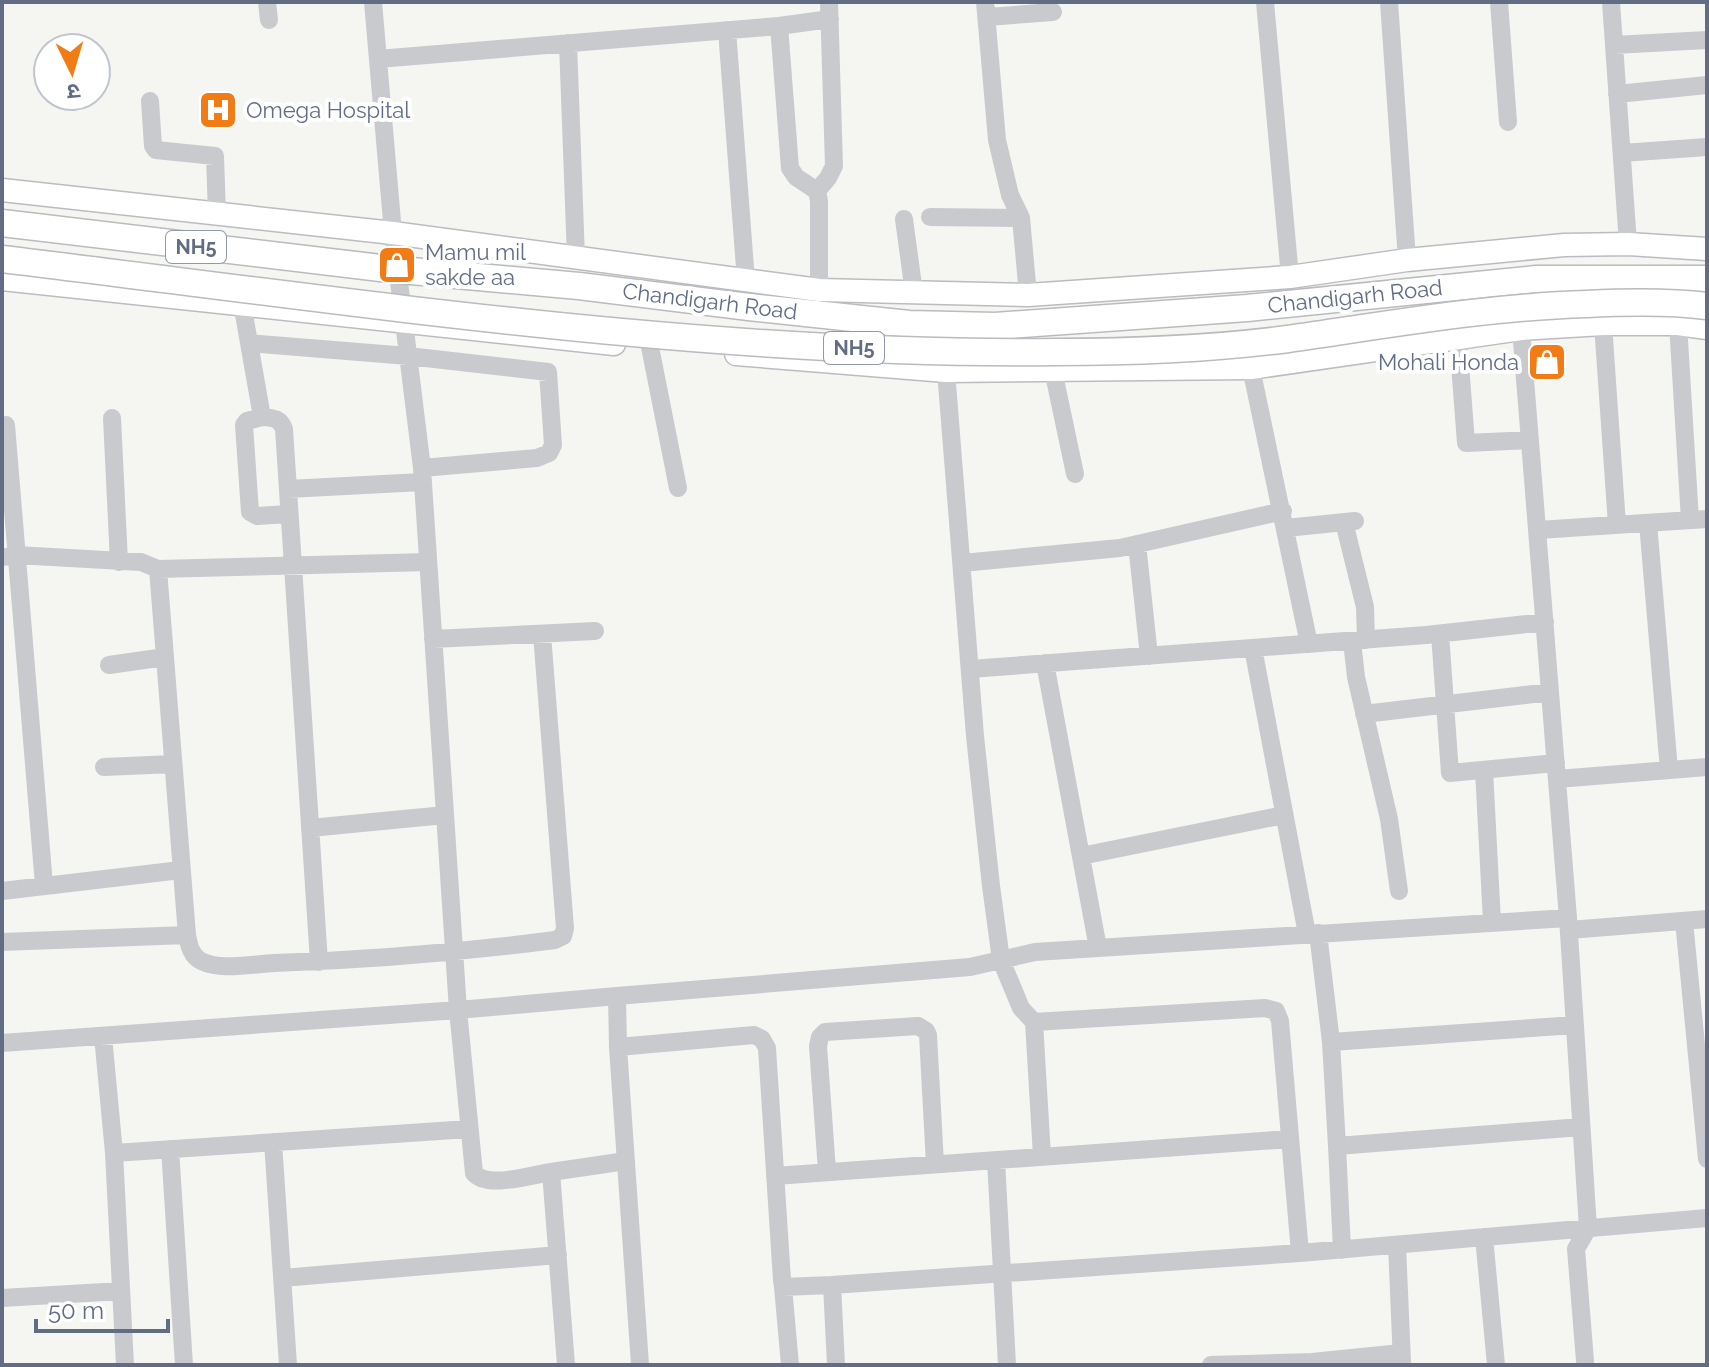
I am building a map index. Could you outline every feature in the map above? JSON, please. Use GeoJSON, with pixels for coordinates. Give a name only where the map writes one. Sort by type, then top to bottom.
{"type":"FeatureCollection","features":[{"type":"Feature","properties":{"kind":"highway","name":"Chandigarh Road"},"geometry":{"type":"LineString","coordinates":[[2,223],[264,256],[579,286],[909,324],[1019,324],[1247,308],[1536,279],[1707,279]]}},
{"type":"Feature","properties":{"kind":"highway","name":"NH5"},"geometry":{"type":"LineString","coordinates":[[2,259],[546,323],[751,343],[928,351],[1151,351],[1282,339],[1498,309],[1656,302],[1707,306]]}},
{"type":"Feature","properties":{"kind":"main road"},"geometry":{"type":"LineString","coordinates":[[2,190],[393,233],[819,290],[1028,295],[1290,277],[1407,260],[1564,245],[1628,244],[1707,249]]}},
{"type":"Feature","properties":{"kind":"main road"},"geometry":{"type":"LineString","coordinates":[[2,279],[650,347],[946,371],[1251,368],[1521,329],[1603,324],[1678,324],[1707,328]]}},
{"type":"Feature","properties":{"kind":"street"},"geometry":{"type":"LineString","coordinates":[[373,2],[393,233],[422,475],[458,1010],[474,1173],[490,1182],[626,1161]]}},
{"type":"Feature","properties":{"kind":"street"},"geometry":{"type":"LineString","coordinates":[[1265,2],[1290,277]]}},
{"type":"Feature","properties":{"kind":"street"},"geometry":{"type":"LineString","coordinates":[[1389,2],[1407,260]]}},
{"type":"Feature","properties":{"kind":"street"},"geometry":{"type":"LineString","coordinates":[[1499,2],[1508,122]]}},
{"type":"Feature","properties":{"kind":"street"},"geometry":{"type":"LineString","coordinates":[[1611,2],[1628,244]]}},
{"type":"Feature","properties":{"kind":"street"},"geometry":{"type":"LineString","coordinates":[[378,59],[779,26],[829,10],[834,166],[817,191],[819,290]]}},
{"type":"Feature","properties":{"kind":"street"},"geometry":{"type":"LineString","coordinates":[[1028,295],[1021,218],[1010,195],[997,140],[986,10],[1053,12]]}},
{"type":"Feature","properties":{"kind":"street"},"geometry":{"type":"LineString","coordinates":[[779,26],[790,168],[796,177],[817,191]]}},
{"type":"Feature","properties":{"kind":"street"},"geometry":{"type":"LineString","coordinates":[[727,30],[746,281]]}},
{"type":"Feature","properties":{"kind":"street"},"geometry":{"type":"LineString","coordinates":[[1614,45],[1707,40]]}},
{"type":"Feature","properties":{"kind":"street"},"geometry":{"type":"LineString","coordinates":[[568,43],[576,258]]}},
{"type":"Feature","properties":{"kind":"street"},"geometry":{"type":"LineString","coordinates":[[1617,94],[1707,85]]}},
{"type":"Feature","properties":{"kind":"street"},"geometry":{"type":"LineString","coordinates":[[150,101],[150,142],[156,150],[215,156],[217,214]]}},
{"type":"Feature","properties":{"kind":"street"},"geometry":{"type":"LineString","coordinates":[[1622,153],[1707,147]]}},
{"type":"Feature","properties":{"kind":"street"},"geometry":{"type":"LineString","coordinates":[[930,217],[1021,218]]}},
{"type":"Feature","properties":{"kind":"street"},"geometry":{"type":"LineString","coordinates":[[904,219],[914,293]]}},
{"type":"Feature","properties":{"kind":"street"},"geometry":{"type":"LineString","coordinates":[[242,303],[262,417]]}},
{"type":"Feature","properties":{"kind":"street"},"geometry":{"type":"LineString","coordinates":[[1603,324],[1617,525]]}},
{"type":"Feature","properties":{"kind":"street"},"geometry":{"type":"LineString","coordinates":[[1538,530],[1699,520],[1678,324]]}},
{"type":"Feature","properties":{"kind":"street"},"geometry":{"type":"LineString","coordinates":[[1521,329],[1569,924],[1588,1228],[1576,1249],[1585,1361]]}},
{"type":"Feature","properties":{"kind":"street"},"geometry":{"type":"LineString","coordinates":[[1458,338],[1466,443],[1529,440]]}},
{"type":"Feature","properties":{"kind":"street"},"geometry":{"type":"LineString","coordinates":[[249,343],[408,356],[548,372],[553,445],[549,453],[537,458],[422,475],[288,489]]}},
{"type":"Feature","properties":{"kind":"street"},"geometry":{"type":"LineString","coordinates":[[650,347],[678,488]]}},
{"type":"Feature","properties":{"kind":"street"},"geometry":{"type":"LineString","coordinates":[[1251,368],[1309,644]]}},
{"type":"Feature","properties":{"kind":"street"},"geometry":{"type":"LineString","coordinates":[[1053,370],[1075,474]]}},
{"type":"Feature","properties":{"kind":"street"},"geometry":{"type":"LineString","coordinates":[[946,371],[991,886],[1001,960],[1021,1008],[1034,1022],[1042,1156]]}},
{"type":"Feature","properties":{"kind":"street"},"geometry":{"type":"LineString","coordinates":[[112,418],[119,562]]}},
{"type":"Feature","properties":{"kind":"street"},"geometry":{"type":"LineString","coordinates":[[288,514],[257,516],[250,512],[244,425],[247,421],[275,418],[284,429],[319,962]]}},
{"type":"Feature","properties":{"kind":"street"},"geometry":{"type":"LineString","coordinates":[[6,425],[9,556],[21,588],[44,885]]}},
{"type":"Feature","properties":{"kind":"street"},"geometry":{"type":"LineString","coordinates":[[962,563],[1090,551],[1284,519],[1350,521],[1365,607],[1356,677],[1389,819],[1399,891]]}},
{"type":"Feature","properties":{"kind":"street"},"geometry":{"type":"LineString","coordinates":[[1648,523],[1669,770]]}},
{"type":"Feature","properties":{"kind":"street"},"geometry":{"type":"LineString","coordinates":[[1137,544],[1149,656]]}},
{"type":"Feature","properties":{"kind":"street"},"geometry":{"type":"LineString","coordinates":[[9,556],[141,562],[158,569],[428,562]]}},
{"type":"Feature","properties":{"kind":"street"},"geometry":{"type":"LineString","coordinates":[[158,569],[187,935],[190,950],[198,960],[216,966],[455,952],[555,940],[563,936],[565,928],[542,634]]}},
{"type":"Feature","properties":{"kind":"street"},"geometry":{"type":"LineString","coordinates":[[970,669],[1440,634],[1545,622]]}},
{"type":"Feature","properties":{"kind":"street"},"geometry":{"type":"LineString","coordinates":[[433,639],[595,631]]}},
{"type":"Feature","properties":{"kind":"street"},"geometry":{"type":"LineString","coordinates":[[1440,634],[1450,773],[1707,767]]}},
{"type":"Feature","properties":{"kind":"street"},"geometry":{"type":"LineString","coordinates":[[1253,648],[1284,815],[1313,933],[1331,1042],[1342,1250]]}},
{"type":"Feature","properties":{"kind":"street"},"geometry":{"type":"LineString","coordinates":[[109,665],[165,657]]}},
{"type":"Feature","properties":{"kind":"street"},"geometry":{"type":"LineString","coordinates":[[1045,663],[1098,948]]}},
{"type":"Feature","properties":{"kind":"street"},"geometry":{"type":"LineString","coordinates":[[1364,714],[1550,692]]}},
{"type":"Feature","properties":{"kind":"street"},"geometry":{"type":"LineString","coordinates":[[104,767],[173,764]]}},
{"type":"Feature","properties":{"kind":"street"},"geometry":{"type":"LineString","coordinates":[[1484,770],[1492,922]]}},
{"type":"Feature","properties":{"kind":"street"},"geometry":{"type":"LineString","coordinates":[[310,828],[445,815]]}},
{"type":"Feature","properties":{"kind":"street"},"geometry":{"type":"LineString","coordinates":[[1081,856],[1284,815]]}},
{"type":"Feature","properties":{"kind":"street"},"geometry":{"type":"LineString","coordinates":[[2,891],[181,870]]}},
{"type":"Feature","properties":{"kind":"street"},"geometry":{"type":"LineString","coordinates":[[2,1043],[458,1010],[970,967],[1035,952],[1492,922],[1569,924],[1707,919]]}},
{"type":"Feature","properties":{"kind":"street"},"geometry":{"type":"LineString","coordinates":[[1684,921],[1707,1159]]}},
{"type":"Feature","properties":{"kind":"street"},"geometry":{"type":"LineString","coordinates":[[2,942],[187,935]]}},
{"type":"Feature","properties":{"kind":"street"},"geometry":{"type":"LineString","coordinates":[[617,996],[640,1365]]}},
{"type":"Feature","properties":{"kind":"street"},"geometry":{"type":"LineString","coordinates":[[1034,1022],[1265,1008],[1276,1011],[1280,1021],[1300,1253]]}},
{"type":"Feature","properties":{"kind":"street"},"geometry":{"type":"LineString","coordinates":[[1331,1042],[1575,1025]]}},
{"type":"Feature","properties":{"kind":"street"},"geometry":{"type":"LineString","coordinates":[[827,1171],[818,1046],[825,1032],[918,1026],[926,1031],[935,1164]]}},
{"type":"Feature","properties":{"kind":"street"},"geometry":{"type":"LineString","coordinates":[[618,1047],[754,1035],[762,1039],[767,1048],[790,1365]]}},
{"type":"Feature","properties":{"kind":"street"},"geometry":{"type":"LineString","coordinates":[[103,1036],[114,1153],[125,1365]]}},
{"type":"Feature","properties":{"kind":"street"},"geometry":{"type":"LineString","coordinates":[[1337,1146],[1581,1127]]}},
{"type":"Feature","properties":{"kind":"street"},"geometry":{"type":"LineString","coordinates":[[114,1153],[469,1129]]}},
{"type":"Feature","properties":{"kind":"street"},"geometry":{"type":"LineString","coordinates":[[775,1176],[1289,1139]]}},
{"type":"Feature","properties":{"kind":"street"},"geometry":{"type":"LineString","coordinates":[[273,1142],[288,1365]]}},
{"type":"Feature","properties":{"kind":"street"},"geometry":{"type":"LineString","coordinates":[[170,1149],[184,1365]]}},
{"type":"Feature","properties":{"kind":"street"},"geometry":{"type":"LineString","coordinates":[[996,1160],[1007,1365]]}},
{"type":"Feature","properties":{"kind":"street"},"geometry":{"type":"LineString","coordinates":[[551,1172],[566,1365]]}},
{"type":"Feature","properties":{"kind":"street"},"geometry":{"type":"LineString","coordinates":[[783,1287],[1342,1250],[1707,1218]]}},
{"type":"Feature","properties":{"kind":"street"},"geometry":{"type":"LineString","coordinates":[[1484,1237],[1496,1365]]}},
{"type":"Feature","properties":{"kind":"street"},"geometry":{"type":"LineString","coordinates":[[1211,1365],[1402,1359],[1397,1245]]}},
{"type":"Feature","properties":{"kind":"street"},"geometry":{"type":"LineString","coordinates":[[282,1278],[558,1255]]}},
{"type":"Feature","properties":{"kind":"street"},"geometry":{"type":"LineString","coordinates":[[832,1285],[836,1365]]}},
{"type":"Feature","properties":{"kind":"street"},"geometry":{"type":"LineString","coordinates":[[2,1298],[121,1291]]}},
{"type":"Feature","properties":{"kind":"place","name":"Omega Hospital"},"geometry":{"type":"Point","coordinates":[218,110]}},
{"type":"Feature","properties":{"kind":"place","name":"Mamu mil sakde aa"},"geometry":{"type":"Point","coordinates":[397,265]}},
{"type":"Feature","properties":{"kind":"place","name":"Mohali Honda"},"geometry":{"type":"Point","coordinates":[1547,362]}}]}
